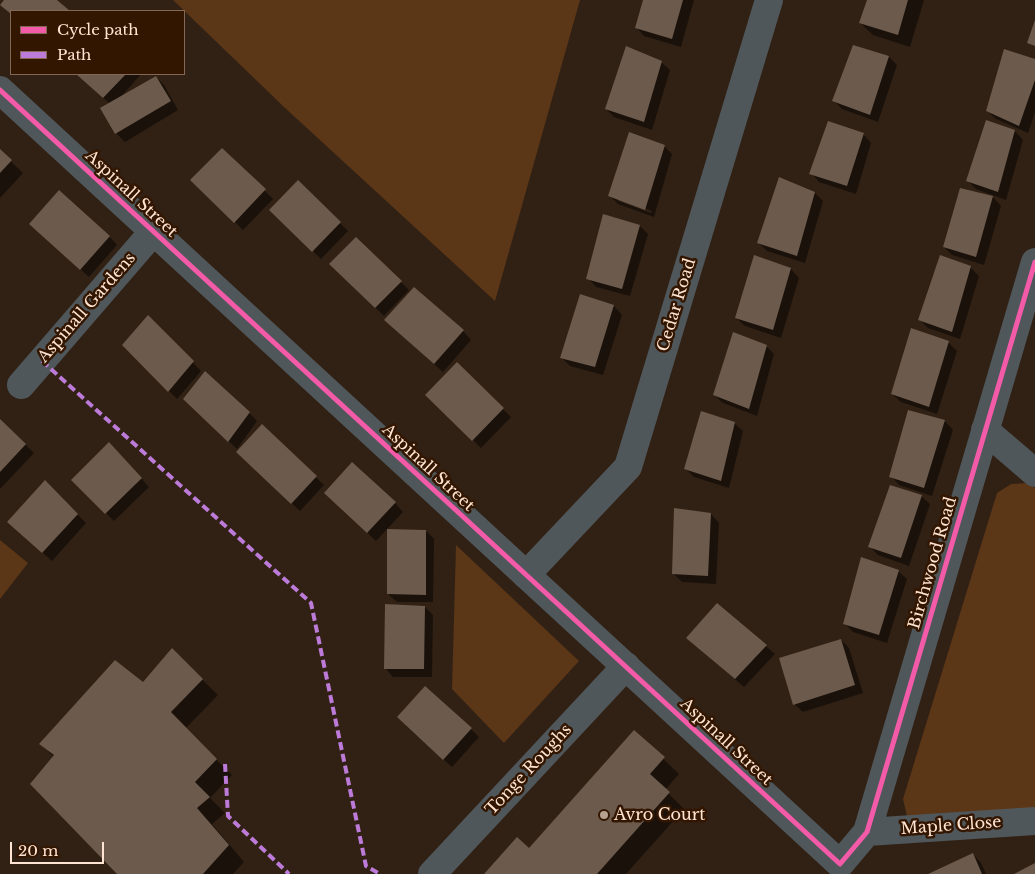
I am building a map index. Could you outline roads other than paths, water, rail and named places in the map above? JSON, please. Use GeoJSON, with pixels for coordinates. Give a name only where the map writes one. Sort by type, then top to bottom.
{"type":"FeatureCollection","features":[{"type":"Feature","properties":{"kind":"street","name":"Cedar Road"},"geometry":{"type":"LineString","coordinates":[[526,575],[628,467],[769,0]]}},
{"type":"Feature","properties":{"kind":"street","name":"Aspinall Street"},"geometry":{"type":"LineString","coordinates":[[0,90],[840,864]]}},
{"type":"Feature","properties":{"kind":"street","name":"Aspinall Gardens"},"geometry":{"type":"LineString","coordinates":[[21,385],[153,232]]}},
{"type":"Feature","properties":{"kind":"street","name":"Birchwood Road"},"geometry":{"type":"LineString","coordinates":[[840,864],[866,832],[1035,262]]}},
{"type":"Feature","properties":{"kind":"street"},"geometry":{"type":"LineString","coordinates":[[985,430],[1035,473]]}},
{"type":"Feature","properties":{"kind":"street","name":"Tonge Roughs"},"geometry":{"type":"LineString","coordinates":[[432,874],[626,666]]}},
{"type":"Feature","properties":{"kind":"street","name":"Maple Close"},"geometry":{"type":"LineString","coordinates":[[866,832],[1035,820]]}},
{"type":"Feature","properties":{"kind":"place","name":"Avro Court"},"geometry":{"type":"Point","coordinates":[604,815]}}]}
